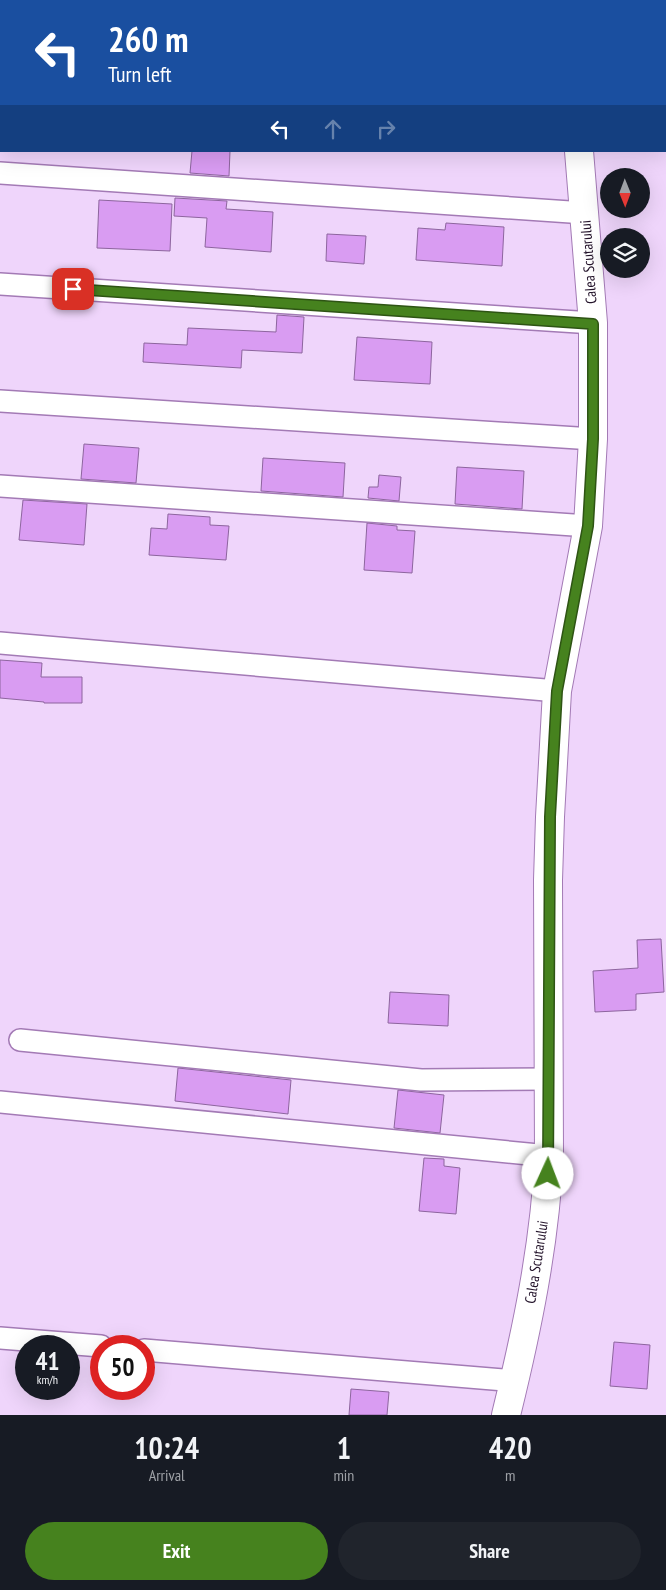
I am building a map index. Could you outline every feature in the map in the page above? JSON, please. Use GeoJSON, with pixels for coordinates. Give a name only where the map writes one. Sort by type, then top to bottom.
{"type":"FeatureCollection","features":[{"type":"Feature","properties":{"kind":"main road","name":"Calea Scutarului"},"geometry":{"type":"LineString","coordinates":[[506,1415],[538,1266],[547,1193],[549,1156],[548,871],[557,691],[588,526],[593,439],[593,324],[579,152]]}},
{"type":"Feature","properties":{"kind":"street"},"geometry":{"type":"LineString","coordinates":[[0,173],[585,213]]}},
{"type":"Feature","properties":{"kind":"street"},"geometry":{"type":"LineString","coordinates":[[0,284],[593,324]]}},
{"type":"Feature","properties":{"kind":"street"},"geometry":{"type":"LineString","coordinates":[[0,401],[593,439]]}},
{"type":"Feature","properties":{"kind":"street"},"geometry":{"type":"LineString","coordinates":[[0,486],[588,526]]}},
{"type":"Feature","properties":{"kind":"street"},"geometry":{"type":"LineString","coordinates":[[0,643],[557,691]]}},
{"type":"Feature","properties":{"kind":"street"},"geometry":{"type":"LineString","coordinates":[[20,1040],[421,1080],[548,1079]]}},
{"type":"Feature","properties":{"kind":"street"},"geometry":{"type":"LineString","coordinates":[[0,1102],[549,1156]]}},
{"type":"Feature","properties":{"kind":"street"},"geometry":{"type":"LineString","coordinates":[[0,1338],[90,1345]]}},
{"type":"Feature","properties":{"kind":"street"},"geometry":{"type":"LineString","coordinates":[[155,1351],[514,1381]]}},
{"type":"Feature","properties":{"kind":"building"},"geometry":{"type":"Polygon","coordinates":[[[192,152],[230,152],[229,176],[190,173],[192,152]]]}},
{"type":"Feature","properties":{"kind":"building"},"geometry":{"type":"Polygon","coordinates":[[[175,198],[227,201],[226,209],[273,212],[271,252],[205,247],[207,218],[174,216],[175,198]]]}},
{"type":"Feature","properties":{"kind":"building"},"geometry":{"type":"Polygon","coordinates":[[[99,200],[172,204],[170,251],[97,248],[99,200]]]}},
{"type":"Feature","properties":{"kind":"building"},"geometry":{"type":"Polygon","coordinates":[[[446,223],[504,227],[502,266],[416,260],[418,228],[445,230],[446,223]]]}},
{"type":"Feature","properties":{"kind":"building"},"geometry":{"type":"Polygon","coordinates":[[[327,234],[366,236],[364,264],[326,261],[327,234]]]}},
{"type":"Feature","properties":{"kind":"building"},"geometry":{"type":"Polygon","coordinates":[[[277,315],[304,317],[302,353],[242,350],[241,368],[143,362],[144,343],[187,345],[188,328],[276,332],[277,315]]]}},
{"type":"Feature","properties":{"kind":"building"},"geometry":{"type":"Polygon","coordinates":[[[357,337],[432,342],[430,384],[354,380],[357,337]]]}},
{"type":"Feature","properties":{"kind":"building"},"geometry":{"type":"Polygon","coordinates":[[[84,444],[139,448],[136,483],[81,479],[84,444]]]}},
{"type":"Feature","properties":{"kind":"building"},"geometry":{"type":"Polygon","coordinates":[[[263,458],[345,463],[343,497],[261,491],[263,458]]]}},
{"type":"Feature","properties":{"kind":"building"},"geometry":{"type":"Polygon","coordinates":[[[457,467],[524,471],[522,509],[455,504],[457,467]]]}},
{"type":"Feature","properties":{"kind":"building"},"geometry":{"type":"Polygon","coordinates":[[[379,475],[401,477],[399,501],[368,498],[369,487],[378,487],[379,475]]]}},
{"type":"Feature","properties":{"kind":"building"},"geometry":{"type":"Polygon","coordinates":[[[23,500],[87,504],[84,545],[19,540],[23,500]]]}},
{"type":"Feature","properties":{"kind":"building"},"geometry":{"type":"Polygon","coordinates":[[[168,514],[210,517],[210,525],[229,526],[226,560],[149,555],[151,528],[167,529],[168,514]]]}},
{"type":"Feature","properties":{"kind":"building"},"geometry":{"type":"Polygon","coordinates":[[[367,523],[397,526],[397,530],[415,531],[412,573],[364,570],[367,523]]]}},
{"type":"Feature","properties":{"kind":"building"},"geometry":{"type":"Polygon","coordinates":[[[0,660],[42,663],[41,677],[82,677],[82,703],[44,703],[0,698],[0,660]]]}},
{"type":"Feature","properties":{"kind":"building"},"geometry":{"type":"Polygon","coordinates":[[[661,939],[664,992],[636,994],[636,1010],[595,1012],[593,971],[638,968],[637,940],[661,939]]]}},
{"type":"Feature","properties":{"kind":"building"},"geometry":{"type":"Polygon","coordinates":[[[390,992],[449,995],[448,1026],[388,1023],[390,992]]]}},
{"type":"Feature","properties":{"kind":"building"},"geometry":{"type":"Polygon","coordinates":[[[178,1068],[291,1080],[288,1114],[175,1101],[178,1068]]]}},
{"type":"Feature","properties":{"kind":"building"},"geometry":{"type":"Polygon","coordinates":[[[398,1090],[444,1095],[440,1133],[394,1128],[398,1090]]]}},
{"type":"Feature","properties":{"kind":"building"},"geometry":{"type":"Polygon","coordinates":[[[424,1158],[444,1159],[444,1166],[460,1168],[456,1214],[419,1211],[424,1158]]]}},
{"type":"Feature","properties":{"kind":"building"},"geometry":{"type":"Polygon","coordinates":[[[614,1342],[650,1345],[647,1389],[610,1386],[614,1342]]]}},
{"type":"Feature","properties":{"kind":"building"},"geometry":{"type":"Polygon","coordinates":[[[351,1389],[389,1392],[387,1415],[349,1415],[351,1389]]]}},
{"type":"Feature","properties":{"kind":"route"},"geometry":{"type":"LineString","coordinates":[[73,289],[593,324],[593,439],[588,526],[557,691],[550,817],[548,880],[548,1174]]}}]}
